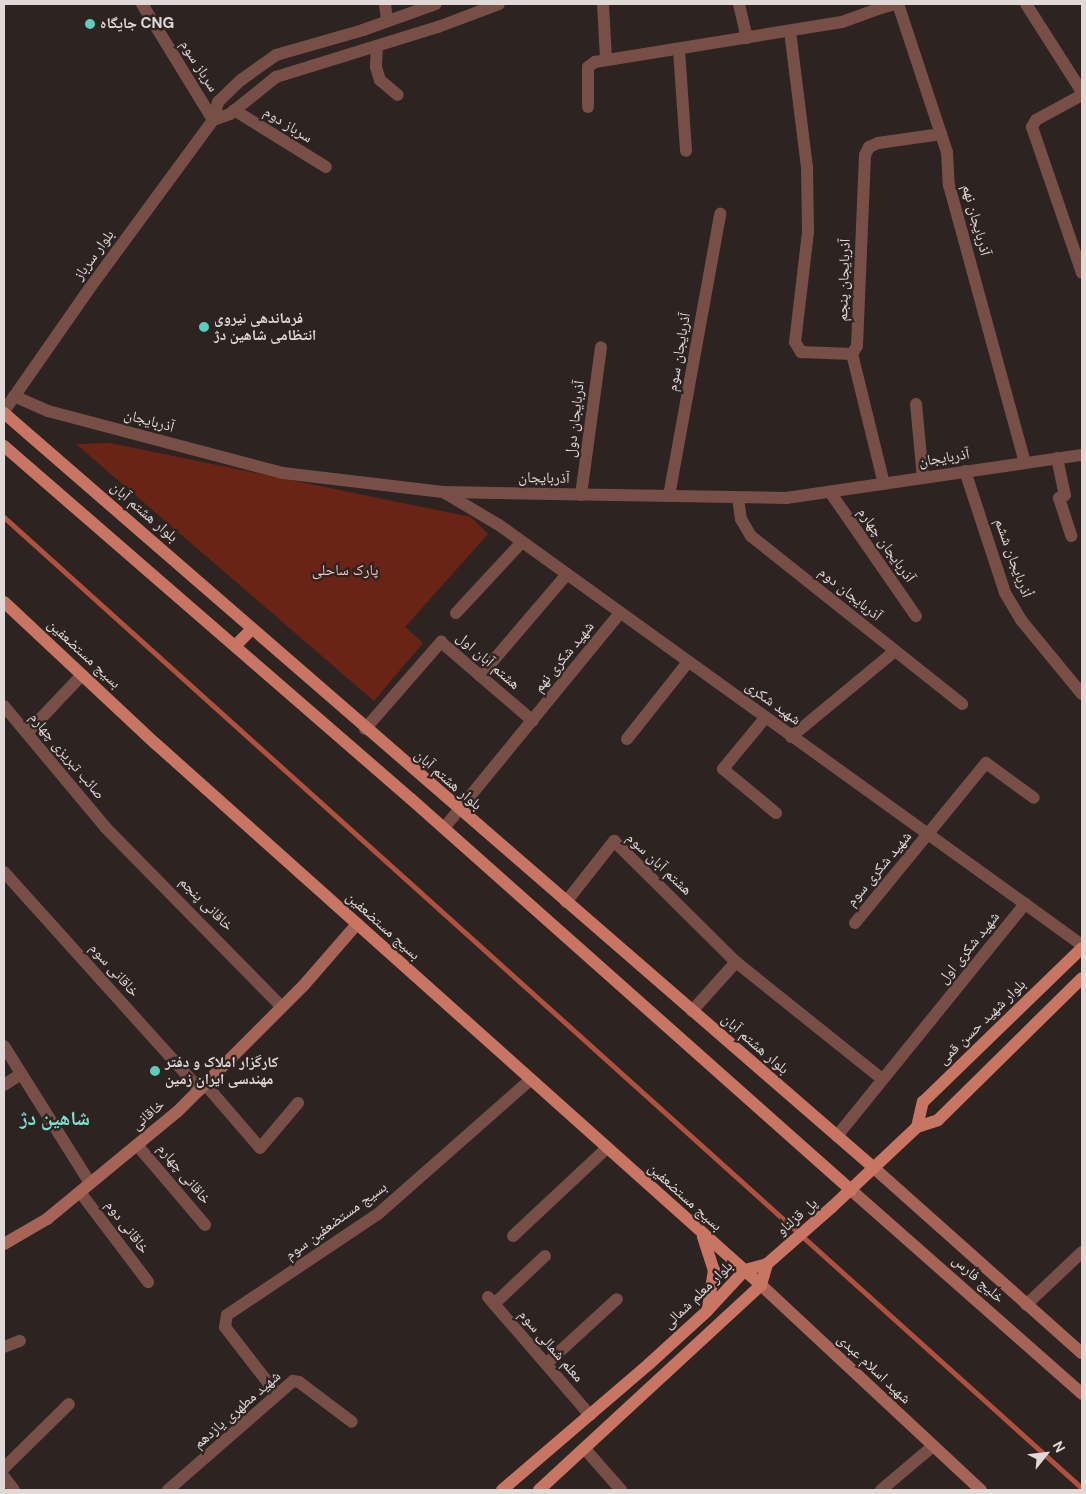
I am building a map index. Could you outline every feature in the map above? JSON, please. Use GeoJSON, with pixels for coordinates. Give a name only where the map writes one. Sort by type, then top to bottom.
{"type":"FeatureCollection","features":[{"type":"Feature","properties":{"kind":"main road","name":"بلوار هشتم آبان"},"geometry":{"type":"LineString","coordinates":[[4,412],[364,729],[874,1168]]}},
{"type":"Feature","properties":{"kind":"main road"},"geometry":{"type":"LineString","coordinates":[[4,446],[444,828],[852,1190],[916,1127],[938,1120],[1082,978]]}},
{"type":"Feature","properties":{"kind":"main road","name":"بسیج مستضعفین"},"geometry":{"type":"LineString","coordinates":[[4,602],[82,675],[606,1149],[702,1235],[745,1270]]}},
{"type":"Feature","properties":{"kind":"main road"},"geometry":{"type":"LineString","coordinates":[[235,646],[252,629]]}},
{"type":"Feature","properties":{"kind":"main road","name":"خاقانی"},"geometry":{"type":"LineString","coordinates":[[4,1244],[47,1219],[138,1145],[203,1087],[282,1007],[357,924]]}},
{"type":"Feature","properties":{"kind":"main road","name":"بلوار شهید حسن قمی"},"geometry":{"type":"LineString","coordinates":[[916,1127],[923,1102],[1082,947]]}},
{"type":"Feature","properties":{"kind":"main road","name":"خلیج فارس"},"geometry":{"type":"LineString","coordinates":[[874,1168],[1082,1353]]}},
{"type":"Feature","properties":{"kind":"main road","name":"پل قزلناو"},"geometry":{"type":"LineString","coordinates":[[766,1264],[852,1190]]}},
{"type":"Feature","properties":{"kind":"main road","name":"خلیج فارس"},"geometry":{"type":"LineString","coordinates":[[852,1190],[1082,1394]]}},
{"type":"Feature","properties":{"kind":"main road"},"geometry":{"type":"LineString","coordinates":[[702,1235],[714,1270],[707,1311]]}},
{"type":"Feature","properties":{"kind":"main road"},"geometry":{"type":"LineString","coordinates":[[539,1490],[623,1415],[761,1285],[766,1264]]}},
{"type":"Feature","properties":{"kind":"main road","name":"بلوار معلم شمالی"},"geometry":{"type":"LineString","coordinates":[[502,1490],[707,1311],[745,1270],[766,1264]]}},
{"type":"Feature","properties":{"kind":"main road","name":"شهید اسلام عبدی"},"geometry":{"type":"LineString","coordinates":[[745,1270],[981,1490]]}},
{"type":"Feature","properties":{"kind":"main road"},"geometry":{"type":"LineString","coordinates":[[609,1398],[623,1415]]}},
{"type":"Feature","properties":{"kind":"street","name":"سرباز سوم"},"geometry":{"type":"LineString","coordinates":[[142,4],[214,120]]}},
{"type":"Feature","properties":{"kind":"street"},"geometry":{"type":"LineString","coordinates":[[385,4],[388,21]]}},
{"type":"Feature","properties":{"kind":"street","name":"بلوار سرباز"},"geometry":{"type":"LineString","coordinates":[[4,412],[89,289],[214,120],[218,102],[241,80],[276,55],[388,21],[436,4]]}},
{"type":"Feature","properties":{"kind":"street","name":"بلوار سرباز"},"geometry":{"type":"LineString","coordinates":[[214,120],[234,110],[276,77],[377,46],[499,4]]}},
{"type":"Feature","properties":{"kind":"street"},"geometry":{"type":"LineString","coordinates":[[603,4],[606,59]]}},
{"type":"Feature","properties":{"kind":"street"},"geometry":{"type":"LineString","coordinates":[[739,4],[747,38]]}},
{"type":"Feature","properties":{"kind":"street","name":"آذربایجان نهم"},"geometry":{"type":"LineString","coordinates":[[880,6],[895,4],[903,12],[947,152],[949,185],[1025,462]]}},
{"type":"Feature","properties":{"kind":"street"},"geometry":{"type":"LineString","coordinates":[[1026,4],[1082,94],[1036,120],[1032,127],[1033,138],[1082,273]]}},
{"type":"Feature","properties":{"kind":"street"},"geometry":{"type":"LineString","coordinates":[[588,107],[588,68],[594,62],[679,50],[842,22],[880,6]]}},
{"type":"Feature","properties":{"kind":"street"},"geometry":{"type":"LineString","coordinates":[[790,31],[807,167],[808,232],[795,342],[801,352],[852,354]]}},
{"type":"Feature","properties":{"kind":"street"},"geometry":{"type":"LineString","coordinates":[[377,46],[376,67],[380,80],[398,95]]}},
{"type":"Feature","properties":{"kind":"street"},"geometry":{"type":"LineString","coordinates":[[679,50],[686,151]]}},
{"type":"Feature","properties":{"kind":"street","name":"سرباز دوم"},"geometry":{"type":"LineString","coordinates":[[234,110],[326,167]]}},
{"type":"Feature","properties":{"kind":"street","name":"آذربایجان پنجم"},"geometry":{"type":"LineString","coordinates":[[884,484],[852,354],[858,346],[865,154],[869,147],[878,143],[941,134]]}},
{"type":"Feature","properties":{"kind":"street","name":"آذربایجان سوم"},"geometry":{"type":"LineString","coordinates":[[669,496],[720,214]]}},
{"type":"Feature","properties":{"kind":"street","name":"آذربایجان دول"},"geometry":{"type":"LineString","coordinates":[[582,495],[601,347]]}},
{"type":"Feature","properties":{"kind":"street","name":"آذربایجان"},"geometry":{"type":"LineString","coordinates":[[14,396],[48,411],[283,473],[443,492],[786,498],[1082,455]]}},
{"type":"Feature","properties":{"kind":"street"},"geometry":{"type":"LineString","coordinates":[[916,404],[923,478]]}},
{"type":"Feature","properties":{"kind":"street"},"geometry":{"type":"LineString","coordinates":[[1057,458],[1064,495],[1059,498],[1071,536]]}},
{"type":"Feature","properties":{"kind":"street","name":"أذربایجان ششم"},"geometry":{"type":"LineString","coordinates":[[965,471],[1005,593],[1020,620],[1082,694]]}},
{"type":"Feature","properties":{"kind":"street","name":"شهید شکری"},"geometry":{"type":"LineString","coordinates":[[443,492],[522,542],[567,574],[1082,947]]}},
{"type":"Feature","properties":{"kind":"street","name":"آذربایجان چهارم"},"geometry":{"type":"LineString","coordinates":[[830,492],[916,616]]}},
{"type":"Feature","properties":{"kind":"street","name":"آذربایجان دوم"},"geometry":{"type":"LineString","coordinates":[[738,498],[741,519],[751,536],[962,704]]}},
{"type":"Feature","properties":{"kind":"street"},"geometry":{"type":"LineString","coordinates":[[456,613],[522,542]]}},
{"type":"Feature","properties":{"kind":"street"},"geometry":{"type":"LineString","coordinates":[[480,676],[567,574]]}},
{"type":"Feature","properties":{"kind":"street","name":"شهید شکری نهم"},"geometry":{"type":"LineString","coordinates":[[444,828],[460,812],[620,612]]}},
{"type":"Feature","properties":{"kind":"street","name":"هشتم آبان اول"},"geometry":{"type":"LineString","coordinates":[[364,729],[441,642],[533,721]]}},
{"type":"Feature","properties":{"kind":"street"},"geometry":{"type":"LineString","coordinates":[[791,737],[896,652]]}},
{"type":"Feature","properties":{"kind":"street"},"geometry":{"type":"LineString","coordinates":[[627,739],[688,662]]}},
{"type":"Feature","properties":{"kind":"street"},"geometry":{"type":"LineString","coordinates":[[1074,683],[1082,673]]}},
{"type":"Feature","properties":{"kind":"street"},"geometry":{"type":"LineString","coordinates":[[26,733],[82,675]]}},
{"type":"Feature","properties":{"kind":"street","name":"صائب تبریزی چهارم"},"geometry":{"type":"LineString","coordinates":[[4,706],[105,827]]}},
{"type":"Feature","properties":{"kind":"street"},"geometry":{"type":"LineString","coordinates":[[766,718],[723,769],[776,813]]}},
{"type":"Feature","properties":{"kind":"street","name":"شهید شکری سوم"},"geometry":{"type":"LineString","coordinates":[[855,923],[928,836],[986,762],[1034,798]]}},
{"type":"Feature","properties":{"kind":"street","name":"خاقانی پنجم"},"geometry":{"type":"LineString","coordinates":[[105,827],[282,1007]]}},
{"type":"Feature","properties":{"kind":"street","name":"هشتم آبان سوم"},"geometry":{"type":"LineString","coordinates":[[566,902],[614,842],[736,962]]}},
{"type":"Feature","properties":{"kind":"street","name":"خاقانی سوم"},"geometry":{"type":"LineString","coordinates":[[4,872],[260,1148],[298,1103]]}},
{"type":"Feature","properties":{"kind":"street","name":"شهید شکری اول"},"geometry":{"type":"LineString","coordinates":[[882,1080],[1025,904]]}},
{"type":"Feature","properties":{"kind":"street"},"geometry":{"type":"LineString","coordinates":[[692,1012],[736,962],[882,1080],[836,1136]]}},
{"type":"Feature","properties":{"kind":"street"},"geometry":{"type":"LineString","coordinates":[[4,1046],[90,1183]]}},
{"type":"Feature","properties":{"kind":"street"},"geometry":{"type":"LineString","coordinates":[[4,1085],[21,1074]]}},
{"type":"Feature","properties":{"kind":"street","name":"بسیج مستضعفین سوم"},"geometry":{"type":"LineString","coordinates":[[276,1393],[225,1326],[227,1315],[378,1214],[530,1080]]}},
{"type":"Feature","properties":{"kind":"street","name":"خاقانی چهارم"},"geometry":{"type":"LineString","coordinates":[[138,1145],[205,1225]]}},
{"type":"Feature","properties":{"kind":"street"},"geometry":{"type":"LineString","coordinates":[[514,1236],[606,1149]]}},
{"type":"Feature","properties":{"kind":"street","name":"خاقانی دوم"},"geometry":{"type":"LineString","coordinates":[[80,1192],[148,1282]]}},
{"type":"Feature","properties":{"kind":"street"},"geometry":{"type":"LineString","coordinates":[[1026,1305],[1082,1252]]}},
{"type":"Feature","properties":{"kind":"street","name":"معلم شمالی سوم"},"geometry":{"type":"LineString","coordinates":[[546,1256],[491,1301],[590,1415]]}},
{"type":"Feature","properties":{"kind":"street"},"geometry":{"type":"LineString","coordinates":[[546,1364],[617,1299]]}},
{"type":"Feature","properties":{"kind":"street"},"geometry":{"type":"LineString","coordinates":[[4,1347],[20,1342]]}},
{"type":"Feature","properties":{"kind":"street","name":"شهید مطهری یازدهم"},"geometry":{"type":"LineString","coordinates":[[168,1490],[288,1383],[299,1382],[352,1422]]}},
{"type":"Feature","properties":{"kind":"street"},"geometry":{"type":"LineString","coordinates":[[4,1468],[69,1404]]}},
{"type":"Feature","properties":{"kind":"street"},"geometry":{"type":"LineString","coordinates":[[881,1490],[933,1446]]}},
{"type":"Feature","properties":{"kind":"street"},"geometry":{"type":"LineString","coordinates":[[584,1449],[621,1490]]}},
{"type":"Feature","properties":{"kind":"street"},"geometry":{"type":"LineString","coordinates":[[4,1477],[14,1490]]}},
{"type":"Feature","properties":{"kind":"green space","name":"پارک ساحلی"},"geometry":{"type":"Polygon","coordinates":[[[110,443],[471,517],[488,534],[405,627],[423,643],[374,701],[76,444],[110,443]]]}},
{"type":"Feature","properties":{"kind":"waterway"},"geometry":{"type":"LineString","coordinates":[[4,517],[1082,1488]]}},
{"type":"Feature","properties":{"kind":"place","name":"جایگاه CNG"},"geometry":{"type":"Point","coordinates":[90,24]}},
{"type":"Feature","properties":{"kind":"place","name":"فرماندهی نیروی انتظامی شاهین دژ"},"geometry":{"type":"Point","coordinates":[204,327]}},
{"type":"Feature","properties":{"kind":"place","name":"کارگزار املاک و دفتر مهندسی ایران زمین"},"geometry":{"type":"Point","coordinates":[155,1071]}},
{"type":"Feature","properties":{"kind":"district","name":"شاهین دژ"},"geometry":{"type":"Point","coordinates":[55,1118]}}]}
